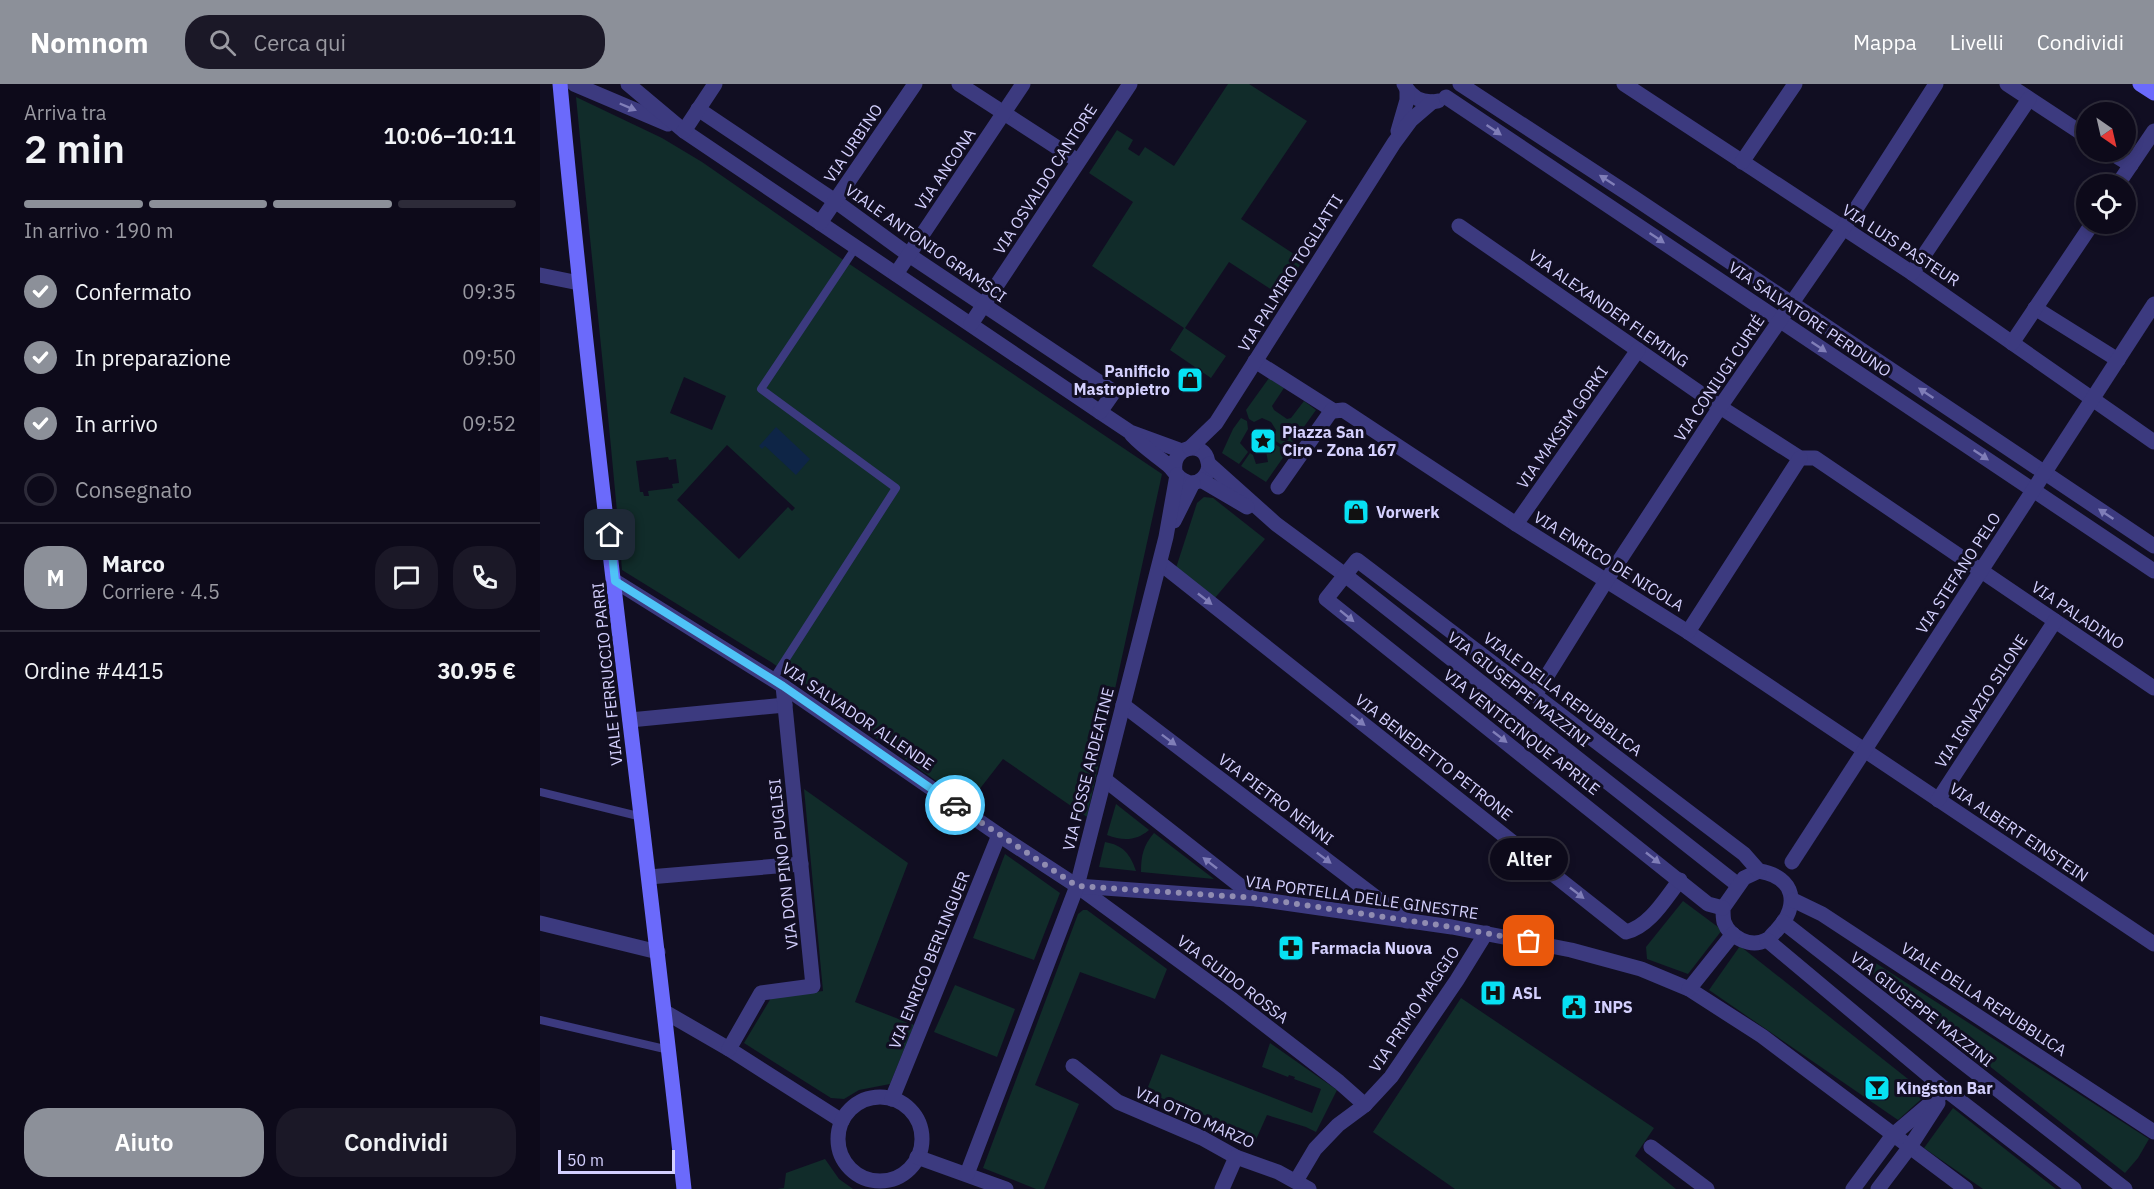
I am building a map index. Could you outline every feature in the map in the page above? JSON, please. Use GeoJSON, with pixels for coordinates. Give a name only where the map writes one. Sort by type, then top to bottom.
{"type":"FeatureCollection","features":[{"type":"Feature","properties":{"kind":"street","name":"VIALE FERRUCCIO PARRI"},"geometry":{"type":"LineString","coordinates":[[560,84],[579,283],[684,1189]]}},
{"type":"Feature","properties":{"kind":"street"},"geometry":{"type":"LineString","coordinates":[[574,84],[684,130]]}},
{"type":"Feature","properties":{"kind":"street"},"geometry":{"type":"LineString","coordinates":[[628,84],[684,130],[1130,432],[1147,450],[1184,481],[1197,481]]}},
{"type":"Feature","properties":{"kind":"street"},"geometry":{"type":"LineString","coordinates":[[684,130],[716,84]]}},
{"type":"Feature","properties":{"kind":"street","name":"VIA URBINO"},"geometry":{"type":"LineString","coordinates":[[820,223],[915,84]]}},
{"type":"Feature","properties":{"kind":"street"},"geometry":{"type":"LineString","coordinates":[[959,84],[1078,162]]}},
{"type":"Feature","properties":{"kind":"street","name":"VIA ANCONA"},"geometry":{"type":"LineString","coordinates":[[896,274],[1023,84]]}},
{"type":"Feature","properties":{"kind":"street","name":"VIA OSVALDO CANTORE"},"geometry":{"type":"LineString","coordinates":[[971,324],[1130,84]]}},
{"type":"Feature","properties":{"kind":"street","name":"VIA PALMIRO TOGLIATTI"},"geometry":{"type":"LineString","coordinates":[[1186,450],[1216,423],[1394,142],[1411,120],[1458,84]]}},
{"type":"Feature","properties":{"kind":"street","name":"VIA SALVATORE PERDUNO"},"geometry":{"type":"LineString","coordinates":[[1458,84],[1792,303],[2154,546]]}},
{"type":"Feature","properties":{"kind":"street","name":"VIA LUIS PASTEUR"},"geometry":{"type":"LineString","coordinates":[[1624,84],[1912,273],[2154,442]]}},
{"type":"Feature","properties":{"kind":"street"},"geometry":{"type":"LineString","coordinates":[[1742,162],[1795,84]]}},
{"type":"Feature","properties":{"kind":"street","name":"VIA CONIUGI CURIÉ"},"geometry":{"type":"LineString","coordinates":[[1535,695],[1720,406],[1843,229],[1936,84]]}},
{"type":"Feature","properties":{"kind":"street"},"geometry":{"type":"LineString","coordinates":[[2007,84],[2076,130]]}},
{"type":"Feature","properties":{"kind":"street"},"geometry":{"type":"LineString","coordinates":[[2140,84],[2154,93]]}},
{"type":"Feature","properties":{"kind":"street","name":"VIA PALMIRO TOGLIATTI"},"geometry":{"type":"LineString","coordinates":[[1394,142],[1407,100],[1406,87]]}},
{"type":"Feature","properties":{"kind":"street","name":"VIA SALVATORE PERDUNO"},"geometry":{"type":"LineString","coordinates":[[1406,87],[1418,99],[1439,100],[1779,320],[2154,571]]}},
{"type":"Feature","properties":{"kind":"street"},"geometry":{"type":"LineString","coordinates":[[1912,273],[2029,99]]}},
{"type":"Feature","properties":{"kind":"street","name":"VIALE ANTONIO GRAMSCI"},"geometry":{"type":"LineString","coordinates":[[698,109],[835,201],[909,255],[1114,392],[1100,412]]}},
{"type":"Feature","properties":{"kind":"street"},"geometry":{"type":"LineString","coordinates":[[2125,174],[2154,131]]}},
{"type":"Feature","properties":{"kind":"street"},"geometry":{"type":"LineString","coordinates":[[2126,162],[2131,165]]}},
{"type":"Feature","properties":{"kind":"street","name":"VIA ALEXANDER FLEMING"},"geometry":{"type":"LineString","coordinates":[[1459,226],[1720,406],[1800,458],[1815,458],[1981,572]]}},
{"type":"Feature","properties":{"kind":"street"},"geometry":{"type":"LineString","coordinates":[[2012,343],[2085,234]]}},
{"type":"Feature","properties":{"kind":"street"},"geometry":{"type":"LineString","coordinates":[[540,274],[579,283]]}},
{"type":"Feature","properties":{"kind":"street","name":"VIA STEFANO PELO"},"geometry":{"type":"LineString","coordinates":[[1787,885],[1792,862],[2154,304]]}},
{"type":"Feature","properties":{"kind":"street"},"geometry":{"type":"LineString","coordinates":[[2035,308],[2118,360]]}},
{"type":"Feature","properties":{"kind":"street","name":"VIA MAKSIM GORKI"},"geometry":{"type":"LineString","coordinates":[[1516,524],[1638,350]]}},
{"type":"Feature","properties":{"kind":"street","name":"VIA ENRICO DE NICOLA"},"geometry":{"type":"LineString","coordinates":[[1255,361],[1332,410],[1343,410],[1516,524],[1688,632],[1864,750]]}},
{"type":"Feature","properties":{"kind":"street"},"geometry":{"type":"LineString","coordinates":[[1278,487],[1332,410]]}},
{"type":"Feature","properties":{"kind":"street","name":"VIA PALMIRO TOGLIATTI"},"geometry":{"type":"LineString","coordinates":[[1207,460],[1216,423]]}},
{"type":"Feature","properties":{"kind":"street"},"geometry":{"type":"LineString","coordinates":[[1130,432],[1186,450],[1196,449],[1207,460],[1207,473],[1197,481],[1166,537]]}},
{"type":"Feature","properties":{"kind":"street"},"geometry":{"type":"LineString","coordinates":[[1166,537],[1176,473],[1175,461],[1186,450]]}},
{"type":"Feature","properties":{"kind":"street"},"geometry":{"type":"LineString","coordinates":[[1688,632],[1800,458]]}},
{"type":"Feature","properties":{"kind":"street","name":"VIA GIUSEPPE MAZZINI"},"geometry":{"type":"LineString","coordinates":[[1207,460],[1276,524],[1345,575],[1738,885]]}},
{"type":"Feature","properties":{"kind":"street","name":"VIA GIUSEPPE MAZZINI"},"geometry":{"type":"LineString","coordinates":[[1197,481],[1276,524]]}},
{"type":"Feature","properties":{"kind":"street","name":"VIA FOSSE ARDEATINE"},"geometry":{"type":"LineString","coordinates":[[967,1174],[1077,886],[1166,537]]}},
{"type":"Feature","properties":{"kind":"street","name":"VIALE DELLA REPUBBLICA"},"geometry":{"type":"LineString","coordinates":[[1345,575],[1357,560],[1765,872]]}},
{"type":"Feature","properties":{"kind":"street","name":"VIA BENEDETTO PETRONE"},"geometry":{"type":"LineString","coordinates":[[1160,563],[1626,932],[1637,929],[1645,923],[1680,880]]}},
{"type":"Feature","properties":{"kind":"street","name":"VIA PALADINO"},"geometry":{"type":"LineString","coordinates":[[1981,572],[2154,688]]}},
{"type":"Feature","properties":{"kind":"street","name":"VIA VENTICINQUE APRILE"},"geometry":{"type":"LineString","coordinates":[[1345,575],[1326,599],[1708,904],[1723,908]]}},
{"type":"Feature","properties":{"kind":"street","name":"VIA SALVADOR ALLENDE"},"geometry":{"type":"LineString","coordinates":[[615,581],[778,682],[999,835],[1077,886]]}},
{"type":"Feature","properties":{"kind":"street","name":"VIA IGNAZIO SILONE"},"geometry":{"type":"LineString","coordinates":[[1938,800],[2055,621]]}},
{"type":"Feature","properties":{"kind":"street","name":"VIA DON PINO PUGLISI"},"geometry":{"type":"LineString","coordinates":[[729,1049],[761,993],[813,986],[785,705],[778,682]]}},
{"type":"Feature","properties":{"kind":"street"},"geometry":{"type":"LineString","coordinates":[[630,720],[785,705]]}},
{"type":"Feature","properties":{"kind":"street","name":"VIA PIETRO NENNI"},"geometry":{"type":"LineString","coordinates":[[1123,705],[1408,922]]}},
{"type":"Feature","properties":{"kind":"street","name":"VIA ALBERT EINSTEIN"},"geometry":{"type":"LineString","coordinates":[[1864,750],[2154,944]]}},
{"type":"Feature","properties":{"kind":"street"},"geometry":{"type":"LineString","coordinates":[[1104,779],[1257,898]]}},
{"type":"Feature","properties":{"kind":"street","name":"VIA ENRICO BERLINGUER"},"geometry":{"type":"LineString","coordinates":[[892,1099],[999,835]]}},
{"type":"Feature","properties":{"kind":"street","name":"VIA STEFANO PELO"},"geometry":{"type":"LineString","coordinates":[[1765,872],[1792,862]]}},
{"type":"Feature","properties":{"kind":"street"},"geometry":{"type":"LineString","coordinates":[[649,877],[801,864]]}},
{"type":"Feature","properties":{"kind":"street"},"geometry":{"type":"LineString","coordinates":[[1765,872],[1787,885],[1793,900],[1789,915],[1767,940],[1749,943],[1740,940],[1724,922],[1723,908],[1744,878],[1765,872]]}},
{"type":"Feature","properties":{"kind":"street","name":"VIA PORTELLA DELLE GINESTRE"},"geometry":{"type":"LineString","coordinates":[[1077,886],[1257,898],[1486,933],[1581,952],[1641,969],[1689,989],[1762,1036],[1966,1189]]}},
{"type":"Feature","properties":{"kind":"street","name":"VIA GUIDO ROSSA"},"geometry":{"type":"LineString","coordinates":[[1077,886],[1228,997],[1339,1082],[1365,1105]]}},
{"type":"Feature","properties":{"kind":"street","name":"VIALE DELLA REPUBBLICA"},"geometry":{"type":"LineString","coordinates":[[1793,900],[1822,914],[2154,1132]]}},
{"type":"Feature","properties":{"kind":"street","name":"VIA GIUSEPPE MAZZINI"},"geometry":{"type":"LineString","coordinates":[[1784,922],[2125,1189]]}},
{"type":"Feature","properties":{"kind":"street"},"geometry":{"type":"LineString","coordinates":[[540,923],[658,952]]}},
{"type":"Feature","properties":{"kind":"street","name":"VIA PRIMO MAGGIO"},"geometry":{"type":"LineString","coordinates":[[1303,1185],[1315,1149],[1338,1125],[1365,1105],[1391,1077],[1486,933]]}},
{"type":"Feature","properties":{"kind":"street"},"geometry":{"type":"LineString","coordinates":[[1689,989],[1733,934]]}},
{"type":"Feature","properties":{"kind":"street"},"geometry":{"type":"LineString","coordinates":[[1767,940],[1946,1090],[2074,1189]]}},
{"type":"Feature","properties":{"kind":"street"},"geometry":{"type":"LineString","coordinates":[[665,1012],[842,1120]]}},
{"type":"Feature","properties":{"kind":"street","name":"VIA OTTO MARZO"},"geometry":{"type":"LineString","coordinates":[[1073,1066],[1118,1102],[1202,1138],[1236,1157],[1303,1185]]}},
{"type":"Feature","properties":{"kind":"street"},"geometry":{"type":"LineString","coordinates":[[1852,1189],[1893,1135],[1946,1090]]}},
{"type":"Feature","properties":{"kind":"street"},"geometry":{"type":"LineString","coordinates":[[1878,1189],[1910,1148],[1946,1090]]}},
{"type":"Feature","properties":{"kind":"street"},"geometry":{"type":"LineString","coordinates":[[882,1097],[892,1099],[910,1109],[916,1118],[922,1137],[912,1166],[896,1178],[876,1181],[857,1174],[843,1160],[839,1150],[838,1130],[842,1120],[854,1105],[863,1100],[882,1097]]}},
{"type":"Feature","properties":{"kind":"street"},"geometry":{"type":"LineString","coordinates":[[1651,1147],[1707,1189]]}},
{"type":"Feature","properties":{"kind":"street"},"geometry":{"type":"LineString","coordinates":[[917,1157],[1006,1189]]}},
{"type":"Feature","properties":{"kind":"street"},"geometry":{"type":"LineString","coordinates":[[1222,1189],[1236,1157]]}},
{"type":"Feature","properties":{"kind":"lane"},"geometry":{"type":"LineString","coordinates":[[778,682],[896,488],[761,389],[856,247]]}},
{"type":"Feature","properties":{"kind":"lane"},"geometry":{"type":"LineString","coordinates":[[540,792],[642,817]]}},
{"type":"Feature","properties":{"kind":"lane"},"geometry":{"type":"LineString","coordinates":[[540,1020],[669,1050]]}},
{"type":"Feature","properties":{"kind":"green space"},"geometry":{"type":"Polygon","coordinates":[[[1228,84],[1249,84],[1307,121],[1241,219],[1303,260],[1281,296],[1229,262],[1185,328],[1226,356],[1211,378],[1170,350],[1184,328],[1092,266],[1133,202],[1089,173],[1117,130],[1133,140],[1128,149],[1139,156],[1145,147],[1174,166],[1228,84]]]}},
{"type":"Feature","properties":{"kind":"green space"},"geometry":{"type":"Polygon","coordinates":[[[576,97],[662,138],[702,162],[1162,474],[1087,817],[1003,759],[968,804],[771,662],[622,570],[576,97]],[[684,377],[670,413],[712,430],[726,396],[684,377]],[[727,445],[677,500],[739,559],[788,507],[792,511],[795,508],[727,445]],[[668,457],[636,461],[640,492],[643,492],[644,496],[649,496],[648,491],[673,488],[672,484],[679,483],[676,459],[669,460],[668,457]]]}},
{"type":"Feature","properties":{"kind":"green space"},"geometry":{"type":"Polygon","coordinates":[[[1269,378],[1284,388],[1272,406],[1287,419],[1291,418],[1304,401],[1316,410],[1288,449],[1274,440],[1276,430],[1271,422],[1262,418],[1254,422],[1249,419],[1246,410],[1269,378]]]}},
{"type":"Feature","properties":{"kind":"green space"},"geometry":{"type":"Polygon","coordinates":[[[1241,418],[1247,421],[1248,429],[1240,443],[1248,452],[1239,464],[1222,453],[1241,418]]]}},
{"type":"Feature","properties":{"kind":"green space","name":"Piazza San Ciro - Zona 167"},"geometry":{"type":"Polygon","coordinates":[[[1272,442],[1287,452],[1266,482],[1241,466],[1250,453],[1256,464],[1268,462],[1266,451],[1272,442]]]}},
{"type":"Feature","properties":{"kind":"green space"},"geometry":{"type":"Polygon","coordinates":[[[1204,497],[1213,498],[1265,539],[1214,599],[1176,568],[1197,503],[1204,497]]]}},
{"type":"Feature","properties":{"kind":"green space"},"geometry":{"type":"Polygon","coordinates":[[[804,789],[908,863],[855,1002],[914,1025],[890,1084],[859,1090],[844,1099],[831,1098],[744,1043],[771,998],[823,991],[804,789]]]}},
{"type":"Feature","properties":{"kind":"green space"},"geometry":{"type":"Polygon","coordinates":[[[1116,804],[1149,830],[1129,839],[1107,835],[1116,804]]]}},
{"type":"Feature","properties":{"kind":"green space"},"geometry":{"type":"Polygon","coordinates":[[[1154,833],[1214,879],[1141,872],[1143,851],[1154,833]]]}},
{"type":"Feature","properties":{"kind":"green space"},"geometry":{"type":"Polygon","coordinates":[[[1105,842],[1117,845],[1125,851],[1136,871],[1099,867],[1105,842]]]}},
{"type":"Feature","properties":{"kind":"green space"},"geometry":{"type":"Polygon","coordinates":[[[1005,854],[1060,893],[1034,960],[973,938],[1005,854]]]}},
{"type":"Feature","properties":{"kind":"green space"},"geometry":{"type":"Polygon","coordinates":[[[1683,901],[1722,930],[1688,974],[1647,959],[1646,947],[1683,901]]]}},
{"type":"Feature","properties":{"kind":"green space"},"geometry":{"type":"Polygon","coordinates":[[[1087,910],[1167,969],[1155,999],[1080,972],[1035,1085],[1079,1104],[1044,1189],[1036,1189],[983,1168],[1078,914],[1087,910]]]}},
{"type":"Feature","properties":{"kind":"green space"},"geometry":{"type":"Polygon","coordinates":[[[1740,946],[1927,1094],[1898,1120],[1709,990],[1740,946]]]}},
{"type":"Feature","properties":{"kind":"green space"},"geometry":{"type":"Polygon","coordinates":[[[1871,960],[2149,1139],[2138,1158],[2125,1173],[1865,968],[1871,960]]]}},
{"type":"Feature","properties":{"kind":"green space"},"geometry":{"type":"Polygon","coordinates":[[[955,985],[1015,1009],[997,1057],[934,1032],[955,985]]]}},
{"type":"Feature","properties":{"kind":"green space"},"geometry":{"type":"Polygon","coordinates":[[[1461,998],[1654,1128],[1635,1156],[1676,1189],[1455,1189],[1373,1132],[1461,998]]]}},
{"type":"Feature","properties":{"kind":"green space"},"geometry":{"type":"Polygon","coordinates":[[[1270,1043],[1337,1090],[1316,1132],[1267,1115],[1254,1144],[1247,1147],[1226,1140],[1232,1126],[1146,1092],[1161,1054],[1312,1113],[1321,1089],[1294,1079],[1295,1077],[1289,1075],[1288,1077],[1262,1067],[1270,1043]]]}},
{"type":"Feature","properties":{"kind":"green space"},"geometry":{"type":"Polygon","coordinates":[[[1953,1108],[2056,1189],[1983,1189],[1924,1148],[1953,1108]]]}},
{"type":"Feature","properties":{"kind":"green space"},"geometry":{"type":"Polygon","coordinates":[[[825,1159],[839,1179],[853,1189],[777,1189],[784,1188],[786,1173],[825,1159]]]}},
{"type":"Feature","properties":{"kind":"water"},"geometry":{"type":"Polygon","coordinates":[[[776,427],[810,459],[796,475],[765,446],[762,449],[759,446],[776,427]]]}},
{"type":"Feature","properties":{"kind":"way so far"},"geometry":{"type":"LineString","coordinates":[[955,805],[1077,886],[1257,898],[1298,906],[1452,927],[1529,941]]}},
{"type":"Feature","properties":{"kind":"place","name":"Panificio Mastropietro"},"geometry":{"type":"Point","coordinates":[1190,380]}},
{"type":"Feature","properties":{"kind":"place","name":"Piazza San Ciro - Zona 167"},"geometry":{"type":"Point","coordinates":[1263,441]}},
{"type":"Feature","properties":{"kind":"place","name":"Vorwerk"},"geometry":{"type":"Point","coordinates":[1356,512]}},
{"type":"Feature","properties":{"kind":"place","name":"Alter"},"geometry":{"type":"Point","coordinates":[1529,941]}},
{"type":"Feature","properties":{"kind":"place","name":"Farmacia Nuova"},"geometry":{"type":"Point","coordinates":[1291,948]}},
{"type":"Feature","properties":{"kind":"place","name":"ASL"},"geometry":{"type":"Point","coordinates":[1493,993]}},
{"type":"Feature","properties":{"kind":"place","name":"INPS"},"geometry":{"type":"Point","coordinates":[1574,1007]}},
{"type":"Feature","properties":{"kind":"place","name":"Kingston Bar"},"geometry":{"type":"Point","coordinates":[1877,1088]}},
{"type":"Feature","properties":{"kind":"route"},"geometry":{"type":"LineString","coordinates":[[610,535],[615,581],[783,686],[955,805]]}}]}
